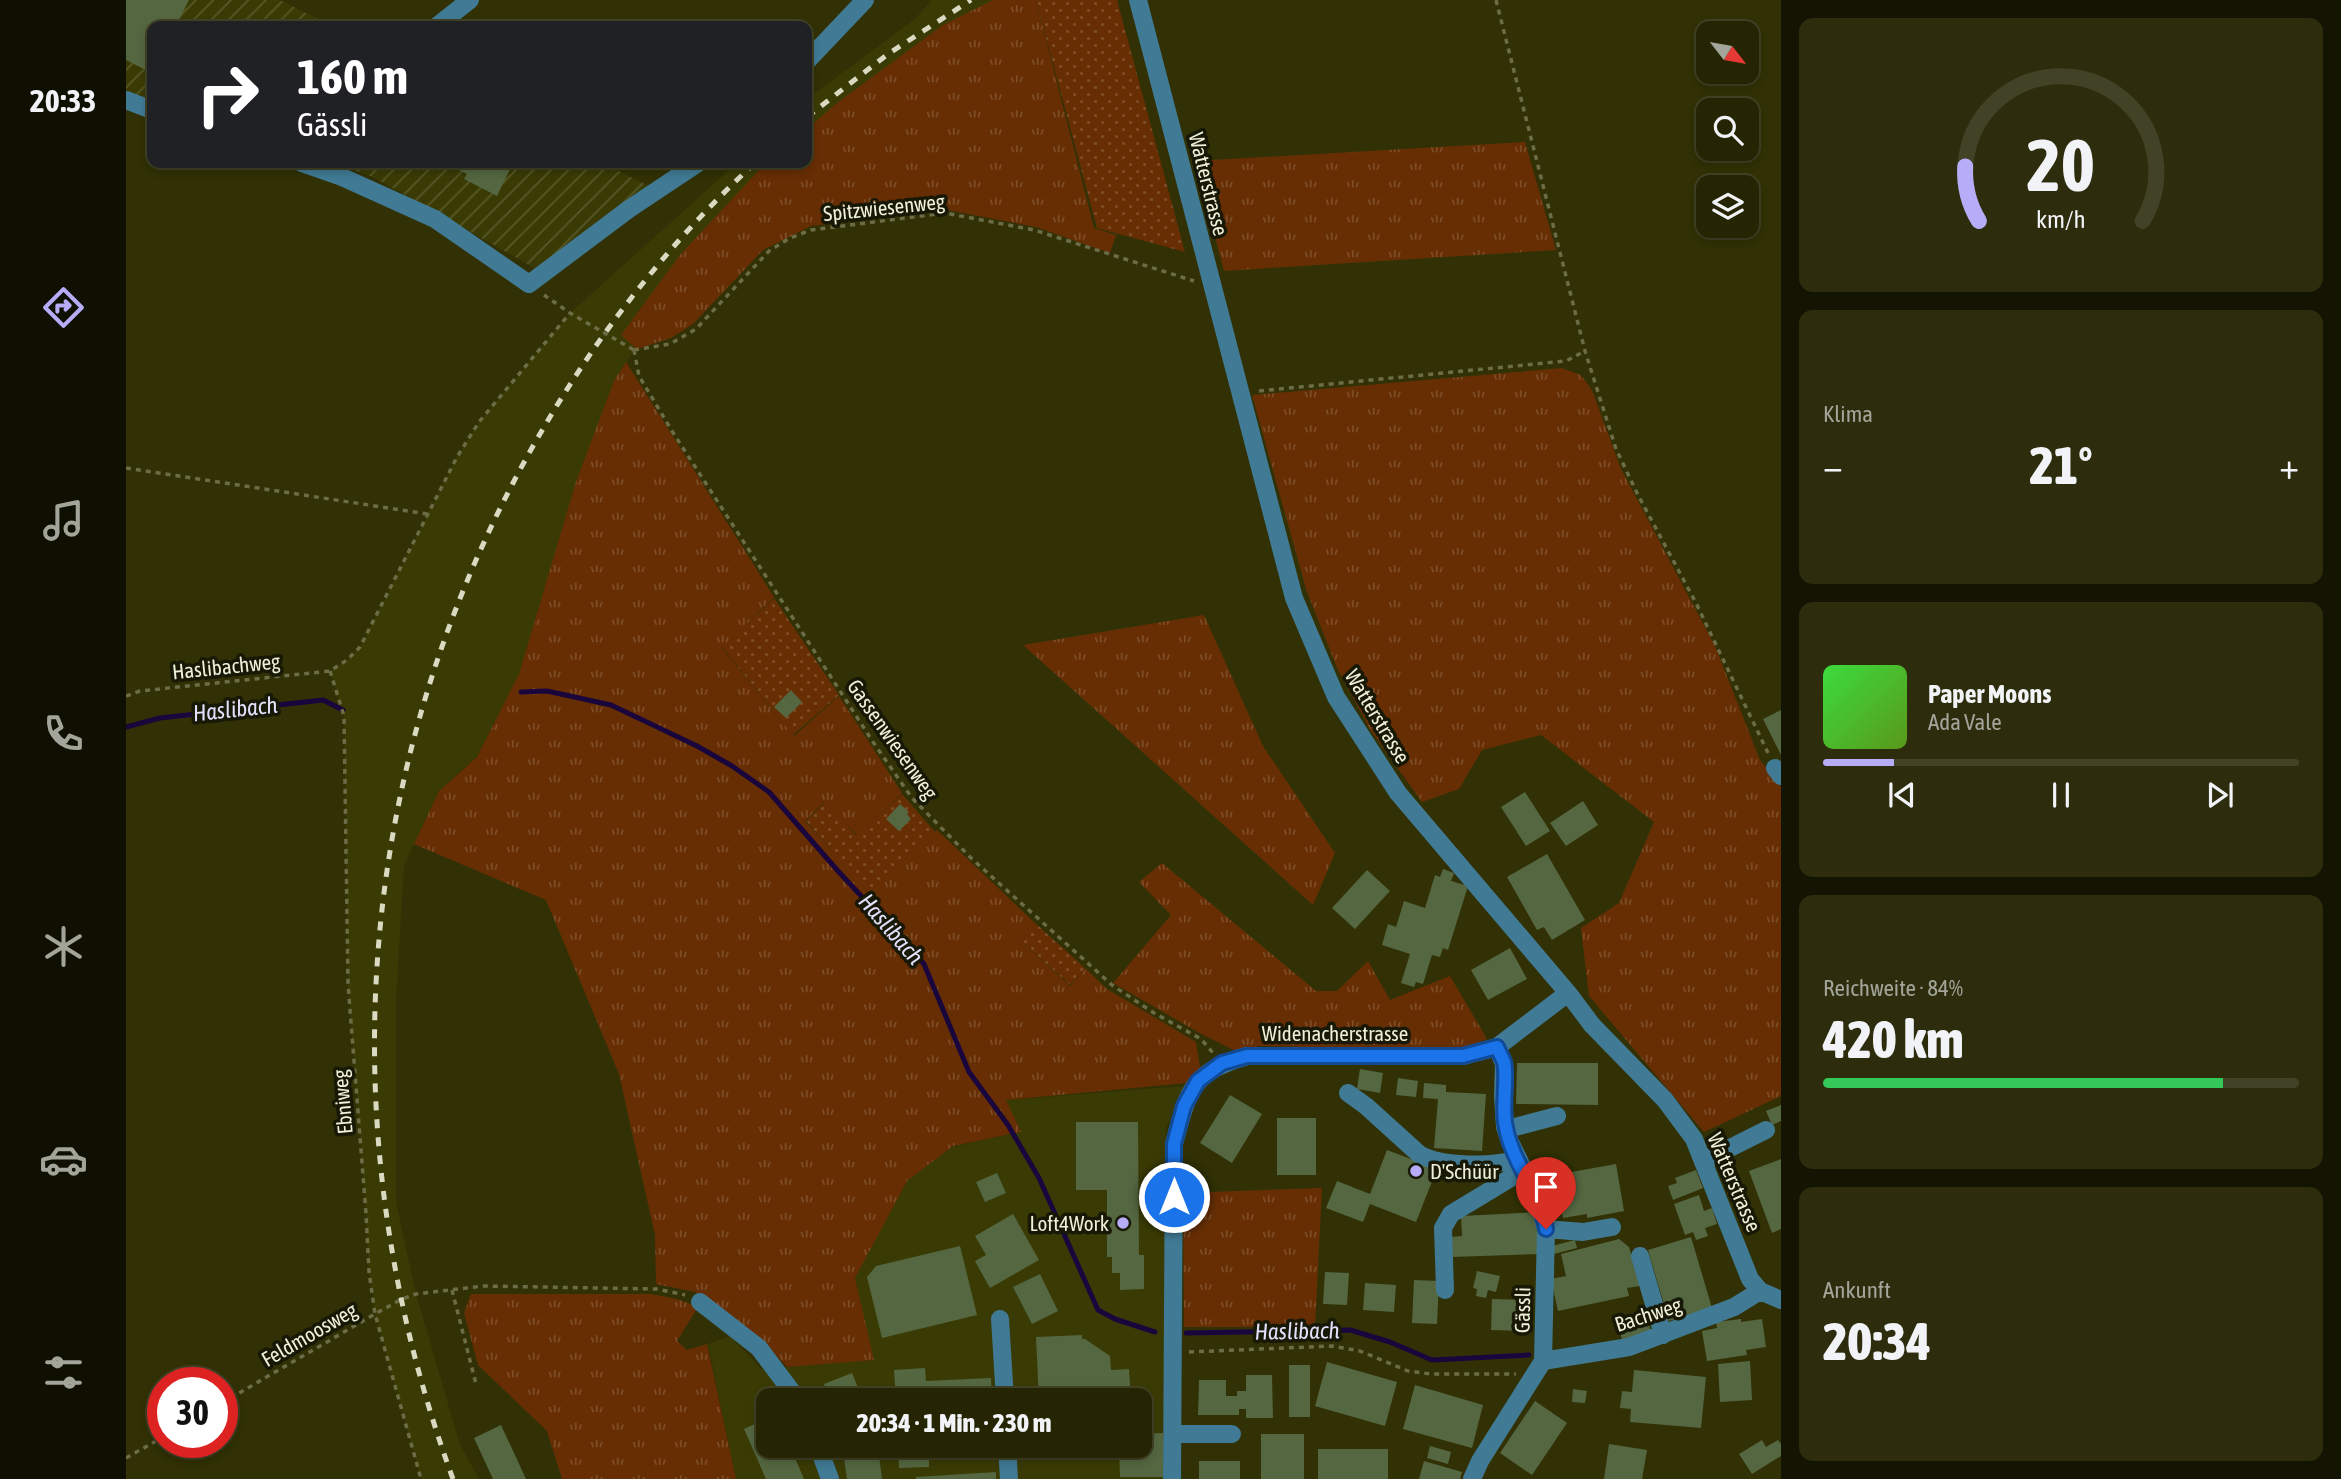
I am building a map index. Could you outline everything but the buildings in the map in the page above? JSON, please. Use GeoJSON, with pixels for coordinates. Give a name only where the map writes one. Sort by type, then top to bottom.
{"type":"FeatureCollection","features":[{"type":"Feature","properties":{"kind":"street"},"geometry":{"type":"LineString","coordinates":[[443,21],[470,0]]}},
{"type":"Feature","properties":{"kind":"street"},"geometry":{"type":"LineString","coordinates":[[812,56],[865,0]]}},
{"type":"Feature","properties":{"kind":"street","name":"Watterstrasse"},"geometry":{"type":"LineString","coordinates":[[1138,0],[1294,598],[1336,697],[1398,793],[1568,993],[1592,1025],[1665,1101],[1694,1139],[1750,1279],[1759,1291]]}},
{"type":"Feature","properties":{"kind":"street"},"geometry":{"type":"LineString","coordinates":[[126,100],[147,108]]}},
{"type":"Feature","properties":{"kind":"street"},"geometry":{"type":"LineString","coordinates":[[344,170],[435,219],[529,284],[629,209],[690,168]]}},
{"type":"Feature","properties":{"kind":"street","name":"Widenacherstrasse"},"geometry":{"type":"LineString","coordinates":[[1172,1479],[1174,1144],[1184,1106],[1198,1081],[1222,1063],[1247,1056],[1463,1056],[1497,1047],[1568,993]]}},
{"type":"Feature","properties":{"kind":"street","name":"Gässli"},"geometry":{"type":"LineString","coordinates":[[1497,1047],[1504,1064],[1505,1127],[1520,1165],[1536,1195],[1546,1229],[1539,1369]]}},
{"type":"Feature","properties":{"kind":"street"},"geometry":{"type":"LineString","coordinates":[[1348,1093],[1419,1154],[1429,1159],[1440,1162],[1520,1165]]}},
{"type":"Feature","properties":{"kind":"street"},"geometry":{"type":"LineString","coordinates":[[1505,1127],[1557,1116]]}},
{"type":"Feature","properties":{"kind":"street"},"geometry":{"type":"LineString","coordinates":[[1704,1161],[1766,1130]]}},
{"type":"Feature","properties":{"kind":"street"},"geometry":{"type":"LineString","coordinates":[[1445,1290],[1443,1228],[1446,1220],[1520,1165]]}},
{"type":"Feature","properties":{"kind":"street"},"geometry":{"type":"LineString","coordinates":[[1546,1229],[1583,1233],[1612,1227]]}},
{"type":"Feature","properties":{"kind":"street"},"geometry":{"type":"LineString","coordinates":[[1640,1256],[1663,1335]]}},
{"type":"Feature","properties":{"kind":"street"},"geometry":{"type":"LineString","coordinates":[[1759,1291],[1781,1300]]}},
{"type":"Feature","properties":{"kind":"street","name":"Bachweg"},"geometry":{"type":"LineString","coordinates":[[1539,1369],[1629,1347],[1663,1335],[1734,1307],[1759,1291]]}},
{"type":"Feature","properties":{"kind":"street"},"geometry":{"type":"LineString","coordinates":[[700,1302],[759,1348],[789,1388]]}},
{"type":"Feature","properties":{"kind":"street"},"geometry":{"type":"LineString","coordinates":[[1000,1320],[1003,1388]]}},
{"type":"Feature","properties":{"kind":"street"},"geometry":{"type":"LineString","coordinates":[[1472,1479],[1480,1461],[1539,1369]]}},
{"type":"Feature","properties":{"kind":"street"},"geometry":{"type":"LineString","coordinates":[[1173,1434],[1232,1434]]}},
{"type":"Feature","properties":{"kind":"street"},"geometry":{"type":"LineString","coordinates":[[822,1458],[830,1479]]}},
{"type":"Feature","properties":{"kind":"street"},"geometry":{"type":"LineString","coordinates":[[1008,1458],[1009,1479]]}},
{"type":"Feature","properties":{"kind":"path"},"geometry":{"type":"LineString","coordinates":[[1496,0],[1585,351],[1616,449],[1696,603],[1778,772]]}},
{"type":"Feature","properties":{"kind":"path","name":"Spitzwiesenweg"},"geometry":{"type":"LineString","coordinates":[[634,350],[670,344],[695,329],[769,250],[790,238],[811,230],[945,213],[1034,230],[1212,287]]}},
{"type":"Feature","properties":{"kind":"path"},"geometry":{"type":"LineString","coordinates":[[529,284],[570,313],[634,350]]}},
{"type":"Feature","properties":{"kind":"path"},"geometry":{"type":"LineString","coordinates":[[330,671],[360,648],[457,457],[479,422],[570,313]]}},
{"type":"Feature","properties":{"kind":"path","name":"Gassenwiesenweg"},"geometry":{"type":"LineString","coordinates":[[634,350],[639,376],[672,431],[912,798],[961,849],[1112,985],[1201,1040],[1222,1063]]}},
{"type":"Feature","properties":{"kind":"path"},"geometry":{"type":"LineString","coordinates":[[1241,393],[1566,361],[1585,351]]}},
{"type":"Feature","properties":{"kind":"path"},"geometry":{"type":"LineString","coordinates":[[126,468],[428,514]]}},
{"type":"Feature","properties":{"kind":"path","name":"Haslibachweg"},"geometry":{"type":"LineString","coordinates":[[126,696],[140,691],[330,671]]}},
{"type":"Feature","properties":{"kind":"path","name":"Ebniweg"},"geometry":{"type":"LineString","coordinates":[[330,671],[344,716],[348,984],[369,1272],[375,1314],[422,1479]]}},
{"type":"Feature","properties":{"kind":"path","name":"Feldmoosweg"},"geometry":{"type":"LineString","coordinates":[[238,1394],[375,1314],[416,1294],[483,1286],[657,1289],[685,1295],[700,1302]]}},
{"type":"Feature","properties":{"kind":"path"},"geometry":{"type":"LineString","coordinates":[[452,1290],[476,1384]]}},
{"type":"Feature","properties":{"kind":"path"},"geometry":{"type":"LineString","coordinates":[[1174,1357],[1193,1350],[1332,1346],[1360,1351],[1408,1371],[1431,1374],[1506,1373],[1539,1369]]}},
{"type":"Feature","properties":{"kind":"path"},"geometry":{"type":"LineString","coordinates":[[126,1458],[147,1446]]}},
{"type":"Feature","properties":{"kind":"shaded area"},"geometry":{"type":"Polygon","coordinates":[[[126,0],[280,0],[322,21],[147,21],[147,99],[126,91],[126,0]]]}},
{"type":"Feature","properties":{"kind":"shaded area"},"geometry":{"type":"Polygon","coordinates":[[[932,0],[1000,0],[812,132],[812,95],[915,19],[932,0]]]}},
{"type":"Feature","properties":{"kind":"shaded area"},"geometry":{"type":"Polygon","coordinates":[[[347,168],[613,168],[649,186],[538,270],[373,177],[347,168]]]}},
{"type":"Feature","properties":{"kind":"shaded area"},"geometry":{"type":"Polygon","coordinates":[[[731,168],[771,168],[675,300],[634,350],[614,382],[577,481],[519,674],[477,756],[439,791],[404,865],[396,999],[396,1202],[416,1294],[460,1445],[479,1479],[421,1479],[375,1314],[369,1272],[348,984],[344,716],[330,671],[360,647],[457,457],[479,422],[570,313],[731,168]]]}},
{"type":"Feature","properties":{"kind":"shaded area"},"geometry":{"type":"Polygon","coordinates":[[[1185,1086],[1166,1128],[1165,1479],[736,1479],[708,1344],[730,1336],[761,1369],[873,1360],[855,1278],[907,1181],[952,1147],[1021,1132],[1006,1100],[1185,1086]]]}},
{"type":"Feature","properties":{"kind":"green space"},"geometry":{"type":"Polygon","coordinates":[[[993,0],[1036,0],[1094,228],[1116,235],[1110,253],[1036,227],[947,210],[811,226],[763,250],[693,324],[671,338],[637,349],[621,335],[680,255],[760,169],[812,168],[812,125],[837,103],[943,25],[993,0]]]}},
{"type":"Feature","properties":{"kind":"green space"},"geometry":{"type":"Polygon","coordinates":[[[1036,0],[1117,0],[1185,252],[1097,228],[1036,0]]]}},
{"type":"Feature","properties":{"kind":"green space"},"geometry":{"type":"Polygon","coordinates":[[[1525,142],[1556,250],[1224,271],[1195,161],[1525,142]]]}},
{"type":"Feature","properties":{"kind":"green space"},"geometry":{"type":"Polygon","coordinates":[[[626,362],[774,597],[722,648],[794,736],[839,696],[902,793],[857,835],[825,801],[805,821],[870,890],[937,830],[1034,922],[1019,939],[1070,986],[1086,969],[1107,989],[1196,1042],[1200,1067],[1187,1083],[1006,1100],[1021,1132],[953,1146],[907,1181],[855,1278],[874,1360],[787,1367],[763,1341],[695,1292],[656,1284],[655,1235],[619,1074],[546,900],[414,844],[439,791],[477,757],[519,674],[576,482],[614,381],[626,362]]]}},
{"type":"Feature","properties":{"kind":"green space"},"geometry":{"type":"Polygon","coordinates":[[[1562,368],[1581,375],[1592,390],[1621,469],[1715,646],[1760,760],[1781,787],[1781,1096],[1704,1132],[1589,996],[1581,928],[1619,903],[1654,822],[1541,735],[1482,750],[1459,789],[1422,802],[1371,731],[1337,668],[1306,589],[1252,395],[1562,368]]]}},
{"type":"Feature","properties":{"kind":"green space"},"geometry":{"type":"Polygon","coordinates":[[[774,598],[839,695],[793,735],[722,647],[774,598]]]}},
{"type":"Feature","properties":{"kind":"green space"},"geometry":{"type":"Polygon","coordinates":[[[1204,615],[1263,746],[1335,853],[1313,905],[1023,645],[1204,615]]]}},
{"type":"Feature","properties":{"kind":"green space"},"geometry":{"type":"Polygon","coordinates":[[[902,794],[935,832],[870,892],[806,821],[826,801],[856,835],[902,794]]]}},
{"type":"Feature","properties":{"kind":"green space"},"geometry":{"type":"Polygon","coordinates":[[[1162,863],[1316,991],[1337,991],[1368,961],[1390,1000],[1450,976],[1487,1039],[1459,1050],[1259,1046],[1238,1052],[1203,1035],[1113,983],[1171,915],[1139,882],[1162,863]]]}},
{"type":"Feature","properties":{"kind":"green space"},"geometry":{"type":"Polygon","coordinates":[[[1034,922],[1086,969],[1070,985],[1019,939],[1034,922]]]}},
{"type":"Feature","properties":{"kind":"green space"},"geometry":{"type":"Polygon","coordinates":[[[1322,1188],[1315,1327],[1184,1327],[1183,1193],[1322,1188]]]}},
{"type":"Feature","properties":{"kind":"green space"},"geometry":{"type":"Polygon","coordinates":[[[471,1294],[651,1294],[677,1299],[698,1307],[677,1341],[687,1350],[707,1344],[736,1479],[562,1479],[547,1431],[478,1365],[464,1313],[471,1294]]]}},
{"type":"Feature","properties":{"kind":"waterway","name":"Haslibach"},"geometry":{"type":"LineString","coordinates":[[521,692],[547,691],[611,705],[697,746],[769,792],[924,964],[969,1072],[1008,1125],[1039,1178],[1098,1310],[1115,1319],[1155,1332]]}},
{"type":"Feature","properties":{"kind":"waterway","name":"Haslibach"},"geometry":{"type":"LineString","coordinates":[[126,727],[160,718],[323,700],[343,710]]}},
{"type":"Feature","properties":{"kind":"waterway","name":"Haslibach"},"geometry":{"type":"LineString","coordinates":[[1186,1333],[1350,1330],[1390,1342],[1432,1360],[1529,1355]]}},
{"type":"Feature","properties":{"kind":"railway"},"geometry":{"type":"LineString","coordinates":[[812,113],[888,54],[971,0]]}},
{"type":"Feature","properties":{"kind":"railway"},"geometry":{"type":"LineString","coordinates":[[453,1479],[414,1354],[388,1228],[376,1101],[376,974],[390,848],[418,724],[459,602],[513,483],[537,439],[620,312],[684,235],[750,168]]}},
{"type":"Feature","properties":{"kind":"place","name":"D'Schüür"},"geometry":{"type":"Point","coordinates":[1416,1171]}},
{"type":"Feature","properties":{"kind":"place","name":"Loft4Work"},"geometry":{"type":"Point","coordinates":[1123,1223]}},
{"type":"Feature","properties":{"kind":"route"},"geometry":{"type":"LineString","coordinates":[[1174,1197],[1174,1144],[1184,1106],[1198,1081],[1222,1063],[1247,1056],[1463,1056],[1497,1047],[1504,1064],[1505,1127],[1536,1195],[1546,1229]]}}]}
